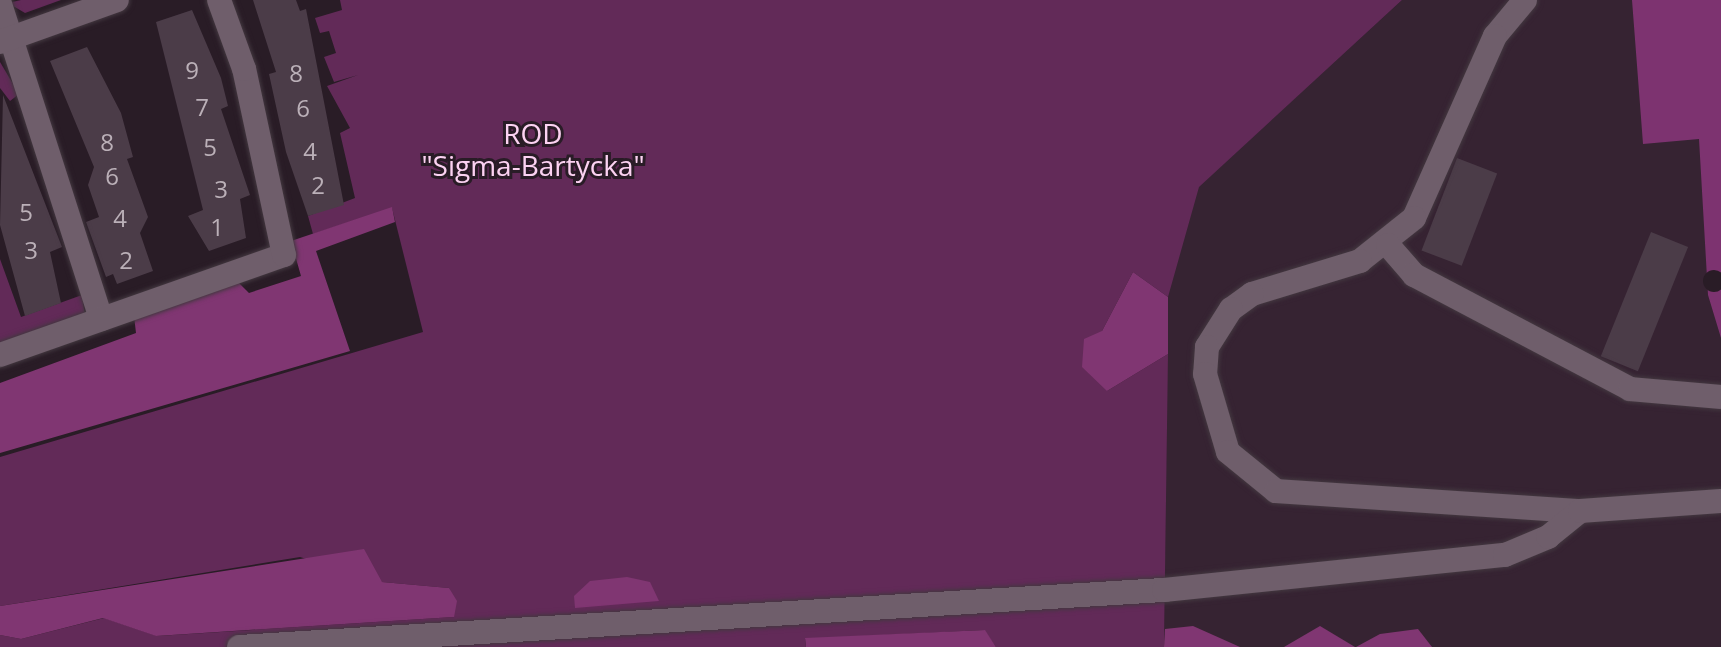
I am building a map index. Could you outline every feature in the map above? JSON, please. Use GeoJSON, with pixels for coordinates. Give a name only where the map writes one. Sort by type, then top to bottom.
{"type":"FeatureCollection","features":[{"type":"Feature","properties":{"kind":"street"},"geometry":{"type":"LineString","coordinates":[[6,40],[117,0]]}},
{"type":"Feature","properties":{"kind":"street"},"geometry":{"type":"LineString","coordinates":[[0,355],[284,255],[244,69],[219,0]]}},
{"type":"Feature","properties":{"kind":"street"},"geometry":{"type":"LineString","coordinates":[[1525,0],[1495,36],[1414,218],[1388,245],[1252,294],[1215,327],[1205,374],[1228,452],[1251,477],[1299,496],[1487,500],[1528,511],[1580,511],[1721,501]]}},
{"type":"Feature","properties":{"kind":"street"},"geometry":{"type":"LineString","coordinates":[[0,4],[6,40],[101,319]]}},
{"type":"Feature","properties":{"kind":"street"},"geometry":{"type":"LineString","coordinates":[[1388,245],[1414,275],[1630,389],[1721,397]]}},
{"type":"Feature","properties":{"kind":"street"},"geometry":{"type":"LineString","coordinates":[[239,647],[1164,590],[1505,555],[1548,537],[1580,511]]}},
{"type":"Feature","properties":{"kind":"shaded area"},"geometry":{"type":"Polygon","coordinates":[[[1402,0],[1721,0],[1721,647],[1164,647],[1168,289],[1198,187],[1402,0]]]}},
{"type":"Feature","properties":{"kind":"shaded area"},"geometry":{"type":"Polygon","coordinates":[[[1632,0],[1721,0],[1721,338],[1708,295],[1699,139],[1643,144],[1632,0]]]}},
{"type":"Feature","properties":{"kind":"shaded area"},"geometry":{"type":"Polygon","coordinates":[[[392,207],[395,222],[316,251],[350,351],[0,453],[0,383],[136,333],[134,316],[236,280],[249,293],[301,276],[291,241],[392,207]]]}},
{"type":"Feature","properties":{"kind":"shaded area"},"geometry":{"type":"Polygon","coordinates":[[[1133,272],[1168,297],[1168,354],[1107,391],[1082,367],[1084,339],[1102,331],[1133,272]]]}},
{"type":"Feature","properties":{"kind":"shaded area"},"geometry":{"type":"Polygon","coordinates":[[[364,549],[382,582],[449,588],[457,601],[454,617],[156,636],[103,618],[21,639],[0,635],[0,606],[364,549]]]}},
{"type":"Feature","properties":{"kind":"shaded area"},"geometry":{"type":"Polygon","coordinates":[[[627,577],[650,582],[659,601],[575,608],[574,596],[590,581],[627,577]]]}},
{"type":"Feature","properties":{"kind":"shaded area"},"geometry":{"type":"Polygon","coordinates":[[[1193,626],[1240,647],[1164,647],[1165,629],[1193,626]]]}},
{"type":"Feature","properties":{"kind":"shaded area"},"geometry":{"type":"Polygon","coordinates":[[[1320,626],[1355,647],[1284,647],[1320,626]]]}},
{"type":"Feature","properties":{"kind":"shaded area"},"geometry":{"type":"Polygon","coordinates":[[[1418,629],[1432,647],[1356,647],[1380,634],[1418,629]]]}},
{"type":"Feature","properties":{"kind":"shaded area"},"geometry":{"type":"Polygon","coordinates":[[[985,630],[996,647],[806,647],[805,638],[985,630]]]}},
{"type":"Feature","properties":{"kind":"green space"},"geometry":{"type":"Polygon","coordinates":[[[61,0],[25,13],[8,3],[61,0]]]}},
{"type":"Feature","properties":{"kind":"green space","name":"ROD \"Sigma-Bartycka\""},"geometry":{"type":"Polygon","coordinates":[[[340,0],[1402,0],[1199,187],[1168,297],[1133,272],[1102,331],[1107,391],[1168,354],[1164,647],[996,647],[984,630],[805,639],[806,647],[0,647],[0,635],[21,639],[104,618],[157,636],[454,617],[449,588],[382,582],[300,557],[0,606],[0,457],[423,332],[392,208],[313,234],[308,216],[355,198],[340,133],[350,128],[327,86],[358,75],[334,82],[324,57],[336,53],[329,31],[320,33],[315,18],[342,10],[340,0]]]}},
{"type":"Feature","properties":{"kind":"green space"},"geometry":{"type":"Polygon","coordinates":[[[0,62],[19,94],[10,101],[0,88],[0,62]]]}},
{"type":"Feature","properties":{"kind":"green space"},"geometry":{"type":"Polygon","coordinates":[[[0,259],[21,317],[82,295],[85,316],[0,346],[0,259]]]}},
{"type":"Feature","properties":{"kind":"pier"},"geometry":{"type":"Polygon","coordinates":[[[1714,270],[1722,273],[1725,281],[1722,289],[1714,292],[1706,289],[1703,281],[1706,273],[1714,270]]]}},
{"type":"Feature","properties":{"kind":"building"},"geometry":{"type":"Polygon","coordinates":[[[253,0],[296,0],[300,11],[306,9],[344,205],[308,216],[286,152],[269,74],[276,72],[253,0]]]}},
{"type":"Feature","properties":{"kind":"building"},"geometry":{"type":"Polygon","coordinates":[[[192,10],[221,78],[228,106],[221,109],[250,195],[240,199],[246,238],[209,251],[188,216],[203,210],[156,22],[192,10]]]}},
{"type":"Feature","properties":{"kind":"building"},"geometry":{"type":"Polygon","coordinates":[[[87,47],[121,113],[133,157],[127,159],[148,217],[140,233],[153,271],[117,284],[113,274],[106,277],[86,222],[99,217],[88,185],[94,167],[50,61],[87,47]]]}},
{"type":"Feature","properties":{"kind":"building"},"geometry":{"type":"Polygon","coordinates":[[[3,95],[62,247],[50,252],[61,303],[25,316],[0,225],[3,95]]]}},
{"type":"Feature","properties":{"kind":"building"},"geometry":{"type":"Polygon","coordinates":[[[1457,158],[1497,173],[1462,266],[1422,250],[1457,158]]]}},
{"type":"Feature","properties":{"kind":"building"},"geometry":{"type":"Polygon","coordinates":[[[1651,232],[1688,247],[1638,371],[1601,356],[1651,232]]]}}]}
